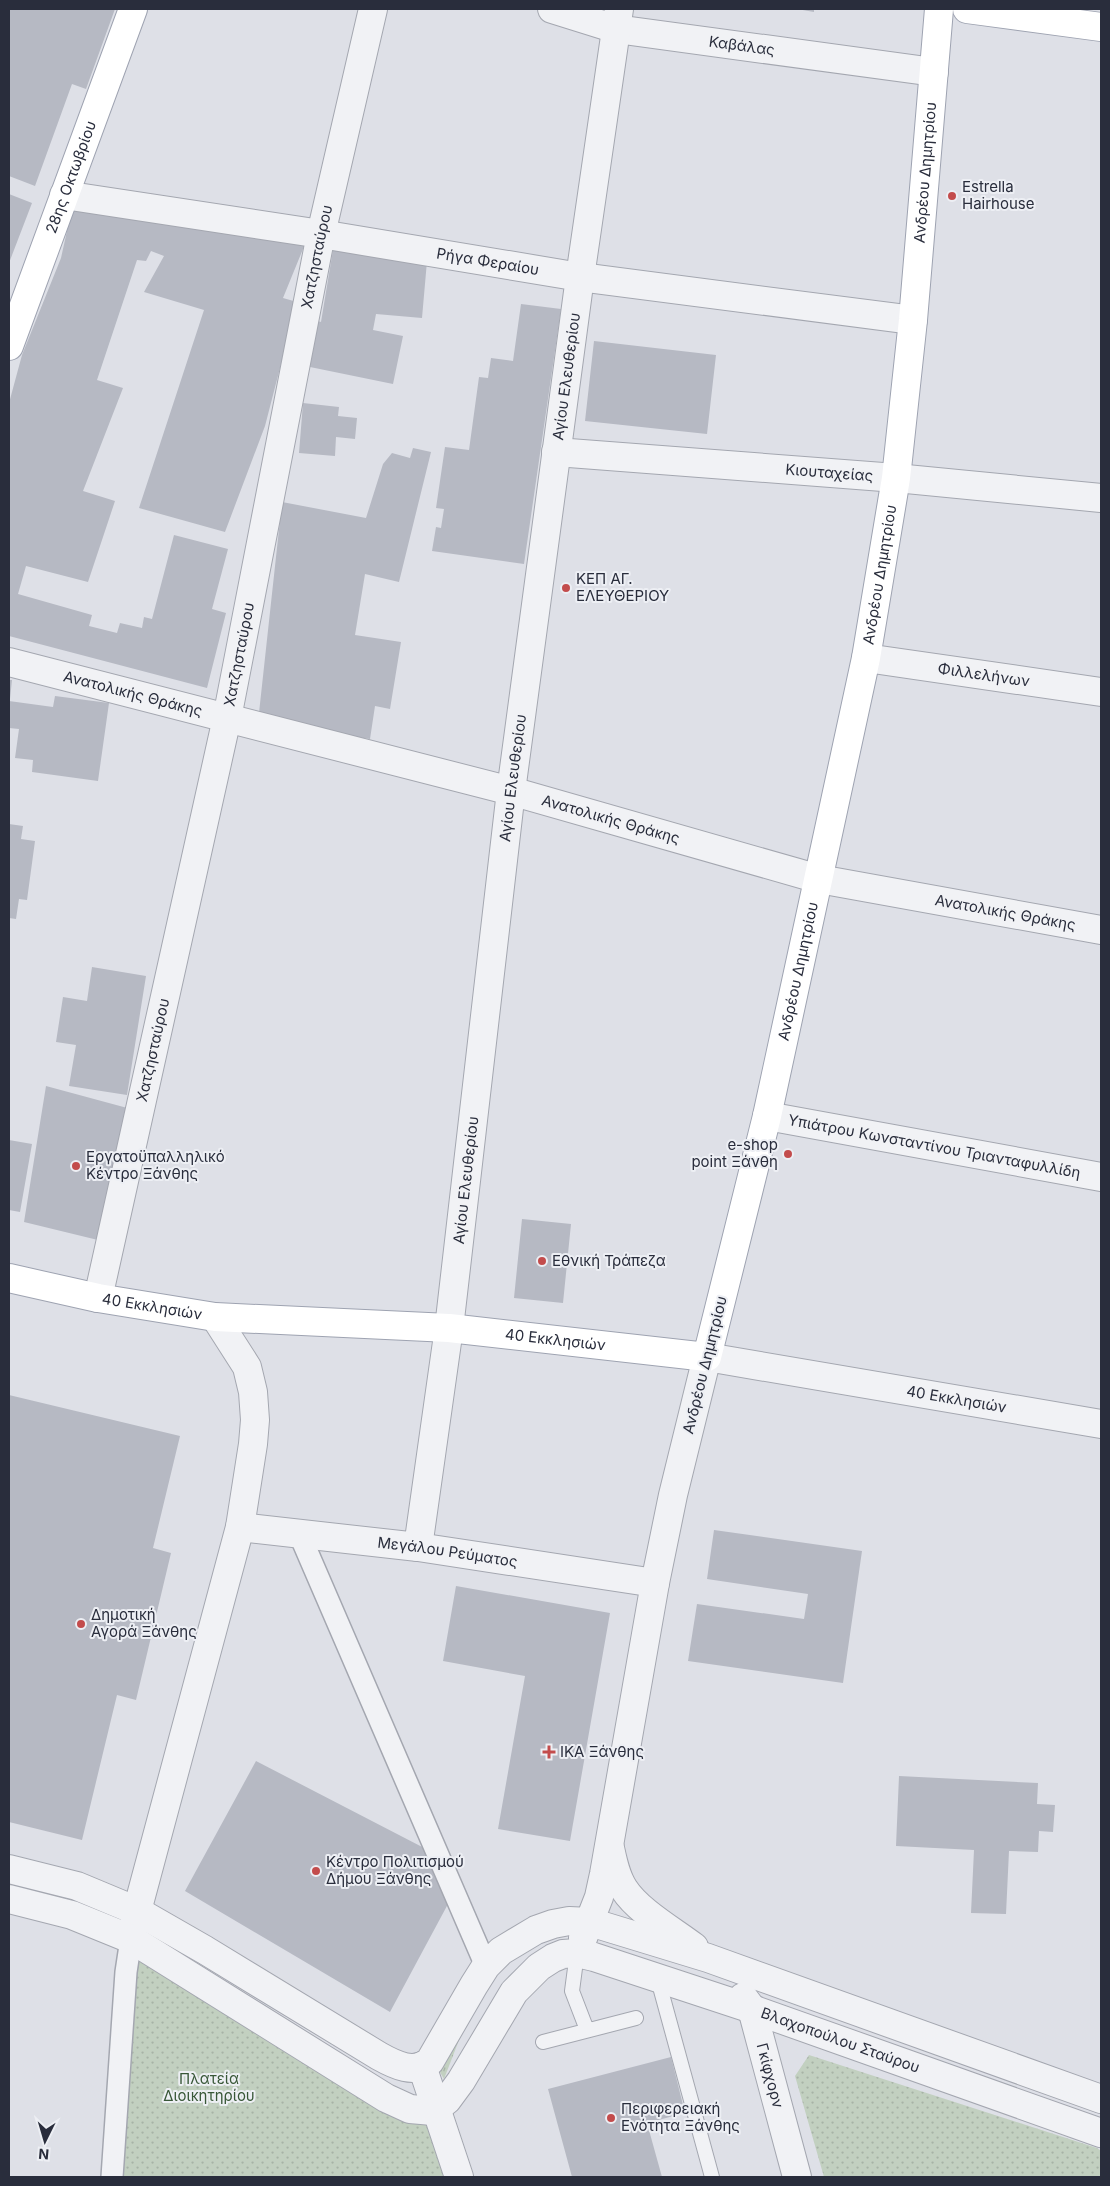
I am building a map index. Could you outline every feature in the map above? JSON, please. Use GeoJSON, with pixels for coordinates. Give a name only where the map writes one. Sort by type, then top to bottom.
{"type":"FeatureCollection","features":[{"type":"Feature","properties":{"kind":"main road","name":"28ης Οκτωβρίου"},"geometry":{"type":"LineString","coordinates":[[9,346],[133,9]]}},
{"type":"Feature","properties":{"kind":"main road","name":"Ανδρέου Δημητρίου"},"geometry":{"type":"LineString","coordinates":[[707,1357],[767,1116],[866,658],[896,478],[913,320],[939,9]]}},
{"type":"Feature","properties":{"kind":"main road"},"geometry":{"type":"LineString","coordinates":[[967,9],[1101,27]]}},
{"type":"Feature","properties":{"kind":"main road","name":"40 Εκκλησιών"},"geometry":{"type":"LineString","coordinates":[[9,1278],[98,1298],[215,1317],[449,1328],[707,1357]]}},
{"type":"Feature","properties":{"kind":"street","name":"Χατζησταύρου"},"geometry":{"type":"LineString","coordinates":[[98,1298],[227,718],[321,234],[373,9]]}},
{"type":"Feature","properties":{"kind":"street","name":"Καβάλας"},"geometry":{"type":"LineString","coordinates":[[552,9],[934,72]]}},
{"type":"Feature","properties":{"kind":"street","name":"Αγίου Ελευθερίου"},"geometry":{"type":"LineString","coordinates":[[418,1547],[449,1328],[511,791],[580,277],[618,19]]}},
{"type":"Feature","properties":{"kind":"street","name":"Ρήγα Φεραίου"},"geometry":{"type":"LineString","coordinates":[[64,194],[580,277],[913,320]]}},
{"type":"Feature","properties":{"kind":"street","name":"Κιουταχείας"},"geometry":{"type":"LineString","coordinates":[[556,452],[896,478],[1101,498]]}},
{"type":"Feature","properties":{"kind":"street","name":"Φιλλελήνων"},"geometry":{"type":"LineString","coordinates":[[866,658],[1101,692]]}},
{"type":"Feature","properties":{"kind":"street","name":"Ανατολικής Θράκης"},"geometry":{"type":"LineString","coordinates":[[9,662],[511,791],[819,879],[1101,930]]}},
{"type":"Feature","properties":{"kind":"street","name":"Υπιάτρου Κωνσταντίνου Τριανταφυλλίδη"},"geometry":{"type":"LineString","coordinates":[[767,1116],[1101,1177]]}},
{"type":"Feature","properties":{"kind":"street"},"geometry":{"type":"LineString","coordinates":[[112,2177],[126,1972],[131,1939],[137,1910],[240,1527],[253,1444],[255,1420],[253,1392],[247,1367],[215,1317]]}},
{"type":"Feature","properties":{"kind":"street","name":"40 Εκκλησιών"},"geometry":{"type":"LineString","coordinates":[[707,1357],[1101,1424]]}},
{"type":"Feature","properties":{"kind":"street","name":"Ανδρέου Δημητρίου"},"geometry":{"type":"LineString","coordinates":[[577,1953],[599,1897],[655,1584],[673,1495],[707,1357]]}},
{"type":"Feature","properties":{"kind":"street","name":"Μεγάλου Ρεύματος"},"geometry":{"type":"LineString","coordinates":[[240,1527],[418,1547],[655,1584]]}},
{"type":"Feature","properties":{"kind":"street"},"geometry":{"type":"LineString","coordinates":[[299,1533],[486,1966]]}},
{"type":"Feature","properties":{"kind":"street"},"geometry":{"type":"LineString","coordinates":[[609,1844],[615,1870],[624,1890],[639,1906],[708,1958]]}},
{"type":"Feature","properties":{"kind":"street"},"geometry":{"type":"LineString","coordinates":[[9,1869],[77,1886],[137,1910],[379,2056],[410,2068],[422,2066],[433,2058],[486,1966],[501,1951],[536,1930],[568,1921],[590,1922],[708,1958],[1101,2099]]}},
{"type":"Feature","properties":{"kind":"street"},"geometry":{"type":"LineString","coordinates":[[9,1899],[72,1915],[131,1939],[386,2098],[410,2109],[422,2112],[436,2109],[447,2100],[461,2081],[495,2022],[524,1980],[553,1958],[563,1954],[577,1953]]}},
{"type":"Feature","properties":{"kind":"street","name":"Βλαχοπούλου Σταύρου"},"geometry":{"type":"LineString","coordinates":[[577,1953],[656,1976],[1101,2133]]}},
{"type":"Feature","properties":{"kind":"street","name":"Γκίφχορν"},"geometry":{"type":"LineString","coordinates":[[708,1958],[734,1985],[752,2009],[797,2177]]}},
{"type":"Feature","properties":{"kind":"street"},"geometry":{"type":"LineString","coordinates":[[422,2066],[459,2177]]}},
{"type":"Feature","properties":{"kind":"lane"},"geometry":{"type":"LineString","coordinates":[[577,1953],[572,1991],[586,2030]]}},
{"type":"Feature","properties":{"kind":"lane"},"geometry":{"type":"LineString","coordinates":[[656,1976],[712,2177]]}},
{"type":"Feature","properties":{"kind":"lane"},"geometry":{"type":"LineString","coordinates":[[543,2042],[636,2018]]}},
{"type":"Feature","properties":{"kind":"green space","name":"Πλατεία Διοικητηρίου"},"geometry":{"type":"Polygon","coordinates":[[[131,1939],[426,2111],[451,2177],[112,2177],[131,1939]]]}},
{"type":"Feature","properties":{"kind":"green space"},"geometry":{"type":"Polygon","coordinates":[[[481,1983],[444,2079],[434,2062],[481,1983]]]}},
{"type":"Feature","properties":{"kind":"green space"},"geometry":{"type":"Polygon","coordinates":[[[809,2055],[1097,2148],[1101,2151],[1101,2177],[824,2177],[795,2076],[809,2055]]]}},
{"type":"Feature","properties":{"kind":"building"},"geometry":{"type":"Polygon","coordinates":[[[9,9],[115,9],[86,89],[72,84],[35,186],[9,176],[9,9]]]}},
{"type":"Feature","properties":{"kind":"building"},"geometry":{"type":"Polygon","coordinates":[[[797,9],[814,9],[814,12],[797,9]]]}},
{"type":"Feature","properties":{"kind":"building"},"geometry":{"type":"Polygon","coordinates":[[[9,194],[32,203],[9,263],[9,194]]]}},
{"type":"Feature","properties":{"kind":"building"},"geometry":{"type":"Polygon","coordinates":[[[73,204],[305,244],[283,298],[297,302],[265,426],[225,532],[139,508],[204,310],[144,292],[164,256],[151,251],[146,261],[137,260],[97,380],[123,388],[83,491],[115,501],[88,582],[26,566],[18,594],[92,615],[89,626],[117,633],[120,623],[142,628],[144,617],[152,619],[174,535],[228,549],[212,609],[226,613],[207,688],[9,636],[9,403],[22,355],[61,258],[73,204]]]}},
{"type":"Feature","properties":{"kind":"building"},"geometry":{"type":"Polygon","coordinates":[[[333,250],[427,261],[422,318],[376,314],[373,330],[403,336],[393,384],[310,367],[318,321],[321,322],[333,250]]]}},
{"type":"Feature","properties":{"kind":"building"},"geometry":{"type":"Polygon","coordinates":[[[521,304],[561,309],[524,564],[432,551],[436,527],[441,528],[444,509],[436,508],[445,447],[469,450],[479,377],[488,378],[491,358],[513,361],[521,304]]]}},
{"type":"Feature","properties":{"kind":"building"},"geometry":{"type":"Polygon","coordinates":[[[594,341],[716,355],[707,434],[585,421],[594,341]]]}},
{"type":"Feature","properties":{"kind":"building"},"geometry":{"type":"Polygon","coordinates":[[[303,403],[339,407],[338,416],[357,418],[355,439],[336,437],[335,456],[299,453],[303,403]]]}},
{"type":"Feature","properties":{"kind":"building"},"geometry":{"type":"Polygon","coordinates":[[[413,448],[431,452],[399,582],[365,574],[355,635],[401,642],[390,709],[375,706],[370,739],[258,722],[282,502],[366,518],[383,464],[392,453],[410,458],[413,448]]]}},
{"type":"Feature","properties":{"kind":"building"},"geometry":{"type":"Polygon","coordinates":[[[9,680],[12,680],[10,699],[9,699],[9,680]]]}},
{"type":"Feature","properties":{"kind":"building"},"geometry":{"type":"Polygon","coordinates":[[[55,696],[109,703],[98,781],[32,772],[33,760],[15,758],[19,729],[9,728],[9,701],[53,707],[55,696]]]}},
{"type":"Feature","properties":{"kind":"building"},"geometry":{"type":"Polygon","coordinates":[[[9,824],[23,826],[21,839],[35,841],[27,900],[19,899],[16,919],[9,918],[9,824]]]}},
{"type":"Feature","properties":{"kind":"building"},"geometry":{"type":"Polygon","coordinates":[[[92,967],[146,976],[127,1095],[69,1086],[76,1045],[56,1042],[63,997],[87,1001],[92,967]]]}},
{"type":"Feature","properties":{"kind":"building","name":"Εργατοϋπαλληλικό Κέντρο Ξάνθης"},"geometry":{"type":"Polygon","coordinates":[[[46,1086],[131,1109],[102,1241],[24,1222],[46,1086]]]}},
{"type":"Feature","properties":{"kind":"building"},"geometry":{"type":"Polygon","coordinates":[[[9,1140],[32,1144],[20,1212],[9,1210],[9,1140]]]}},
{"type":"Feature","properties":{"kind":"building","name":"Εθνική Τράπεζα"},"geometry":{"type":"Polygon","coordinates":[[[522,1219],[571,1224],[563,1303],[514,1298],[522,1219]]]}},
{"type":"Feature","properties":{"kind":"building","name":"Δημοτική Αγορά Ξάνθης"},"geometry":{"type":"Polygon","coordinates":[[[9,1395],[180,1436],[153,1548],[171,1553],[136,1700],[117,1695],[82,1840],[9,1822],[9,1395]]]}},
{"type":"Feature","properties":{"kind":"building"},"geometry":{"type":"Polygon","coordinates":[[[714,1530],[862,1551],[843,1683],[688,1661],[697,1604],[804,1619],[808,1594],[707,1579],[714,1530]]]}},
{"type":"Feature","properties":{"kind":"building","name":"ΙΚΑ Ξάνθης"},"geometry":{"type":"Polygon","coordinates":[[[456,1586],[610,1613],[570,1841],[498,1829],[525,1676],[443,1661],[456,1586]]]}},
{"type":"Feature","properties":{"kind":"building","name":"Κέντρο Πολιτισμού Δήμου Ξάνθης"},"geometry":{"type":"Polygon","coordinates":[[[256,1761],[428,1850],[448,1904],[390,2012],[185,1891],[256,1761]]]}},
{"type":"Feature","properties":{"kind":"building"},"geometry":{"type":"Polygon","coordinates":[[[899,1776],[1038,1783],[1037,1804],[1055,1805],[1053,1832],[1039,1831],[1038,1852],[1009,1851],[1006,1914],[971,1913],[974,1850],[896,1846],[899,1776]]]}},
{"type":"Feature","properties":{"kind":"building","name":"Περιφερειακή Ενότητα Ξάνθης"},"geometry":{"type":"Polygon","coordinates":[[[671,2057],[685,2113],[647,2123],[662,2177],[572,2177],[548,2089],[671,2057]]]}},
{"type":"Feature","properties":{"kind":"place","name":"Estrella Hairhouse"},"geometry":{"type":"Point","coordinates":[952,196]}},
{"type":"Feature","properties":{"kind":"place","name":"ΚΕΠ ΑΓ. ΕΛΕΥΘΕΡΙΟΥ"},"geometry":{"type":"Point","coordinates":[566,588]}},
{"type":"Feature","properties":{"kind":"place","name":"e-shop point Ξάνθη"},"geometry":{"type":"Point","coordinates":[788,1154]}},
{"type":"Feature","properties":{"kind":"place","name":"Εργατοϋπαλληλικό Κέντρο Ξάνθης"},"geometry":{"type":"Point","coordinates":[76,1166]}},
{"type":"Feature","properties":{"kind":"place","name":"Εθνική Τράπεζα"},"geometry":{"type":"Point","coordinates":[542,1261]}},
{"type":"Feature","properties":{"kind":"place","name":"Δημοτική Αγορά Ξάνθης"},"geometry":{"type":"Point","coordinates":[81,1624]}},
{"type":"Feature","properties":{"kind":"place","name":"ΙΚΑ Ξάνθης"},"geometry":{"type":"Point","coordinates":[549,1752]}},
{"type":"Feature","properties":{"kind":"place","name":"Κέντρο Πολιτισμού Δήμου Ξάνθης"},"geometry":{"type":"Point","coordinates":[316,1871]}},
{"type":"Feature","properties":{"kind":"place","name":"Περιφερειακή Ενότητα Ξάνθης"},"geometry":{"type":"Point","coordinates":[611,2118]}}]}
